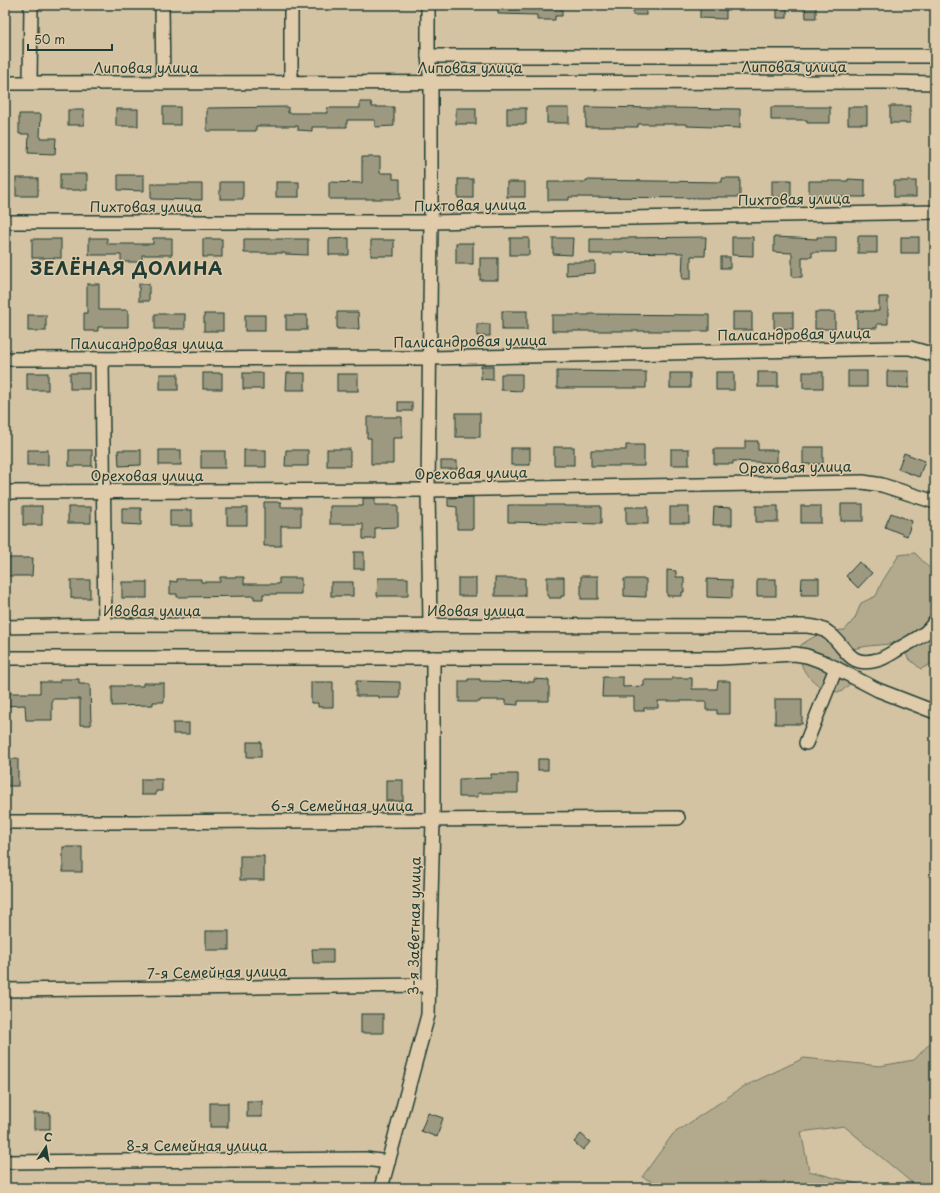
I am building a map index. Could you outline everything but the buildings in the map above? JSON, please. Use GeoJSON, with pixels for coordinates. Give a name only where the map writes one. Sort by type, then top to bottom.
{"type":"FeatureCollection","features":[{"type":"Feature","properties":{"kind":"street"},"geometry":{"type":"LineString","coordinates":[[30,82],[31,5]]}},
{"type":"Feature","properties":{"kind":"street"},"geometry":{"type":"LineString","coordinates":[[162,5],[162,83]]}},
{"type":"Feature","properties":{"kind":"street"},"geometry":{"type":"LineString","coordinates":[[290,5],[291,82]]}},
{"type":"Feature","properties":{"kind":"street"},"geometry":{"type":"LineString","coordinates":[[428,5],[431,222],[428,490],[430,626]]}},
{"type":"Feature","properties":{"kind":"street"},"geometry":{"type":"LineString","coordinates":[[428,56],[935,56]]}},
{"type":"Feature","properties":{"kind":"street","name":"Липовая улица"},"geometry":{"type":"LineString","coordinates":[[5,82],[935,83]]}},
{"type":"Feature","properties":{"kind":"street","name":"Пихтовая улица"},"geometry":{"type":"LineString","coordinates":[[5,222],[431,222],[935,212]]}},
{"type":"Feature","properties":{"kind":"street","name":"Палисандровая улица"},"geometry":{"type":"LineString","coordinates":[[5,359],[429,358],[897,348],[910,348],[935,355]]}},
{"type":"Feature","properties":{"kind":"street"},"geometry":{"type":"LineString","coordinates":[[102,359],[105,626]]}},
{"type":"Feature","properties":{"kind":"street","name":"Ореховая улица"},"geometry":{"type":"LineString","coordinates":[[5,492],[428,490],[863,482],[882,485],[935,502]]}},
{"type":"Feature","properties":{"kind":"street","name":"Ивовая улица"},"geometry":{"type":"LineString","coordinates":[[5,627],[807,626],[821,628],[831,634],[847,655],[856,660],[869,662],[879,660],[926,633],[935,621]]}},
{"type":"Feature","properties":{"kind":"street"},"geometry":{"type":"LineString","coordinates":[[5,658],[719,658],[795,654],[807,656],[836,668],[885,693],[935,712]]}},
{"type":"Feature","properties":{"kind":"street","name":"3-я Заветная улица"},"geometry":{"type":"LineString","coordinates":[[381,1188],[428,1015],[433,820],[433,658]]}},
{"type":"Feature","properties":{"kind":"street"},"geometry":{"type":"LineString","coordinates":[[806,743],[836,668]]}},
{"type":"Feature","properties":{"kind":"street","name":"6-я Семейная улица"},"geometry":{"type":"LineString","coordinates":[[5,822],[678,818]]}},
{"type":"Feature","properties":{"kind":"street","name":"7-я Семейная улица"},"geometry":{"type":"LineString","coordinates":[[5,990],[429,985]]}},
{"type":"Feature","properties":{"kind":"street","name":"8-я Семейная улица"},"geometry":{"type":"LineString","coordinates":[[5,1162],[365,1159],[388,1162]]}},
{"type":"Feature","properties":{"kind":"shaded area"},"geometry":{"type":"Polygon","coordinates":[[[915,553],[935,574],[935,662],[921,669],[908,658],[901,643],[852,649],[854,680],[841,692],[825,691],[805,672],[801,661],[801,645],[822,633],[845,630],[855,618],[861,603],[876,596],[882,582],[899,555],[915,553]]]}},
{"type":"Feature","properties":{"kind":"shaded area"},"geometry":{"type":"Polygon","coordinates":[[[935,1038],[935,1188],[917,1187],[844,1126],[801,1132],[809,1171],[873,1188],[733,1188],[735,1184],[714,1188],[667,1188],[642,1177],[673,1134],[743,1087],[804,1058],[880,1066],[914,1060],[935,1038]]]}},
{"type":"Feature","properties":{"kind":"district","name":"ЗЕЛЁНАЯ ДОЛИНА"},"geometry":{"type":"Point","coordinates":[127,267]}}]}
